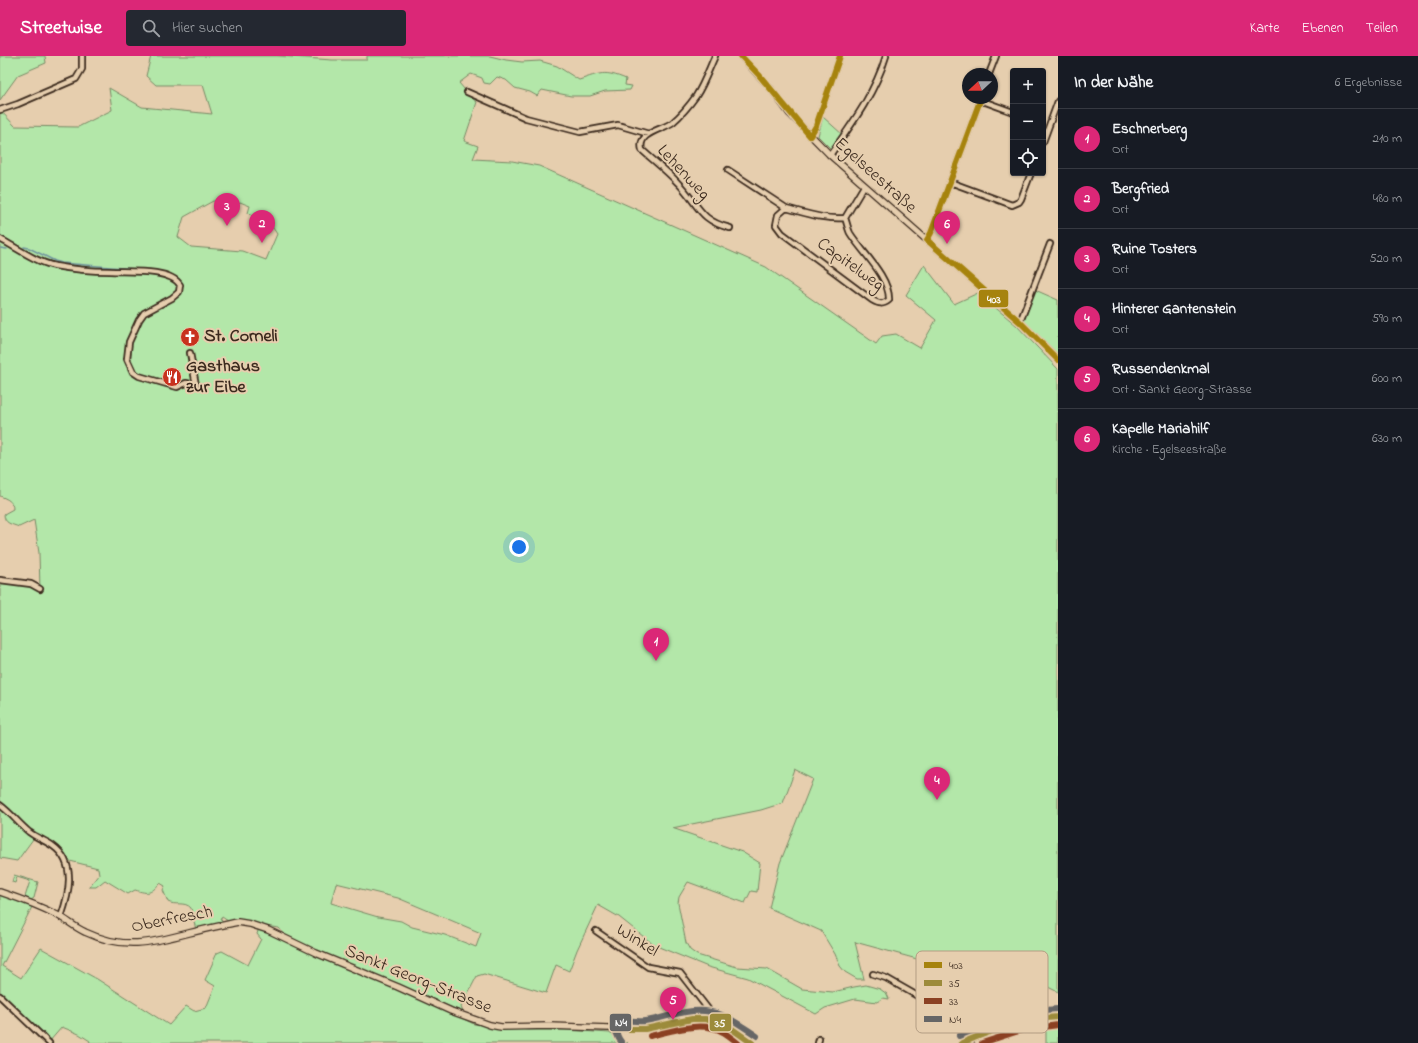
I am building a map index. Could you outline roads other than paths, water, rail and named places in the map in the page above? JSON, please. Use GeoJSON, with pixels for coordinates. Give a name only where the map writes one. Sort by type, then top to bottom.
{"type":"FeatureCollection","features":[{"type":"Feature","properties":{"kind":"street"},"geometry":{"type":"LineString","coordinates":[[0,110],[18,104],[76,79],[82,70],[82,56]]}},
{"type":"Feature","properties":{"kind":"street","name":"Lehenweg"},"geometry":{"type":"LineString","coordinates":[[715,56],[696,96],[674,121],[643,138],[640,145],[642,150],[678,182],[707,219],[721,226],[730,228]]}},
{"type":"Feature","properties":{"kind":"street","name":"Egelseestraße"},"geometry":{"type":"LineString","coordinates":[[741,56],[810,136],[864,186],[1020,322],[1058,360]]}},
{"type":"Feature","properties":{"kind":"street"},"geometry":{"type":"LineString","coordinates":[[810,136],[816,126],[840,56]]}},
{"type":"Feature","properties":{"kind":"street"},"geometry":{"type":"LineString","coordinates":[[830,155],[856,120],[873,89],[886,56]]}},
{"type":"Feature","properties":{"kind":"street"},"geometry":{"type":"LineString","coordinates":[[991,68],[996,56]]}},
{"type":"Feature","properties":{"kind":"street"},"geometry":{"type":"LineString","coordinates":[[466,92],[526,118],[580,132],[618,125],[649,134]]}},
{"type":"Feature","properties":{"kind":"street"},"geometry":{"type":"LineString","coordinates":[[1044,140],[1058,101]]}},
{"type":"Feature","properties":{"kind":"street"},"geometry":{"type":"LineString","coordinates":[[927,240],[931,233],[978,104]]}},
{"type":"Feature","properties":{"kind":"street"},"geometry":{"type":"LineString","coordinates":[[993,104],[1010,111]]}},
{"type":"Feature","properties":{"kind":"street","name":"Capitelweg"},"geometry":{"type":"LineString","coordinates":[[728,170],[786,208],[825,217],[837,219],[845,218]]}},
{"type":"Feature","properties":{"kind":"street"},"geometry":{"type":"LineString","coordinates":[[950,182],[1012,205],[1016,204],[1021,199],[1030,176]]}},
{"type":"Feature","properties":{"kind":"street","name":"Capitelweg"},"geometry":{"type":"LineString","coordinates":[[845,218],[864,186]]}},
{"type":"Feature","properties":{"kind":"street","name":"Capitelweg"},"geometry":{"type":"LineString","coordinates":[[786,208],[776,218],[776,225],[782,233],[872,300],[879,304],[884,303],[889,300],[890,294],[886,285],[870,258],[850,232],[845,218]]}},
{"type":"Feature","properties":{"kind":"street"},"geometry":{"type":"LineString","coordinates":[[0,239],[35,258],[54,266],[109,272],[163,274],[172,277],[180,284],[179,292],[172,298],[144,313],[139,320],[129,342],[126,359],[133,372],[139,376],[177,387],[186,383],[196,385],[190,353]]}},
{"type":"Feature","properties":{"kind":"street"},"geometry":{"type":"LineString","coordinates":[[1020,322],[1050,244]]}},
{"type":"Feature","properties":{"kind":"street"},"geometry":{"type":"LineString","coordinates":[[0,580],[31,584],[40,589]]}},
{"type":"Feature","properties":{"kind":"street"},"geometry":{"type":"LineString","coordinates":[[0,805],[28,832],[52,845],[64,859],[70,883],[61,917]]}},
{"type":"Feature","properties":{"kind":"street","name":"Oberfresch"},"geometry":{"type":"LineString","coordinates":[[0,892],[34,903],[87,933],[111,941],[145,943],[238,922],[259,927],[285,939]]}},
{"type":"Feature","properties":{"kind":"street","name":"Winkel"},"geometry":{"type":"LineString","coordinates":[[596,932],[648,967],[680,973],[708,1009],[711,1020]]}},
{"type":"Feature","properties":{"kind":"street","name":"Sankt Georg-Strasse"},"geometry":{"type":"LineString","coordinates":[[285,939],[458,1014],[490,1025],[501,1027],[556,1026],[638,1029],[692,1019],[711,1020],[725,1024],[752,1043]]}},
{"type":"Feature","properties":{"kind":"street"},"geometry":{"type":"LineString","coordinates":[[873,974],[886,978],[916,995]]}},
{"type":"Feature","properties":{"kind":"street"},"geometry":{"type":"LineString","coordinates":[[0,996],[49,1043]]}},
{"type":"Feature","properties":{"kind":"street"},"geometry":{"type":"LineString","coordinates":[[1048,1018],[1058,1017]]}},
{"type":"Feature","properties":{"kind":"street"},"geometry":{"type":"LineString","coordinates":[[962,1043],[988,1033]]}},
{"type":"Feature","properties":{"kind":"waterway"},"geometry":{"type":"LineString","coordinates":[[24,247],[62,263],[147,270]]}},
{"type":"Feature","properties":{"kind":"waterway"},"geometry":{"type":"LineString","coordinates":[[0,248],[7,249]]}},
{"type":"Feature","properties":{"kind":"place","name":"Ruine Tosters"},"geometry":{"type":"Point","coordinates":[227,226]}},
{"type":"Feature","properties":{"kind":"place","name":"Bergfried"},"geometry":{"type":"Point","coordinates":[262,243]}},
{"type":"Feature","properties":{"kind":"place","name":"Kapelle Mariahilf"},"geometry":{"type":"Point","coordinates":[947,244]}},
{"type":"Feature","properties":{"kind":"place","name":"St. Corneli"},"geometry":{"type":"Point","coordinates":[190,337]}},
{"type":"Feature","properties":{"kind":"place","name":"Gasthaus zur Eibe"},"geometry":{"type":"Point","coordinates":[172,377]}},
{"type":"Feature","properties":{"kind":"place","name":"Eschnerberg"},"geometry":{"type":"Point","coordinates":[656,661]}},
{"type":"Feature","properties":{"kind":"place","name":"Hinterer Gantenstein"},"geometry":{"type":"Point","coordinates":[937,800]}},
{"type":"Feature","properties":{"kind":"place","name":"Russendenkmal"},"geometry":{"type":"Point","coordinates":[673,1020]}}]}
